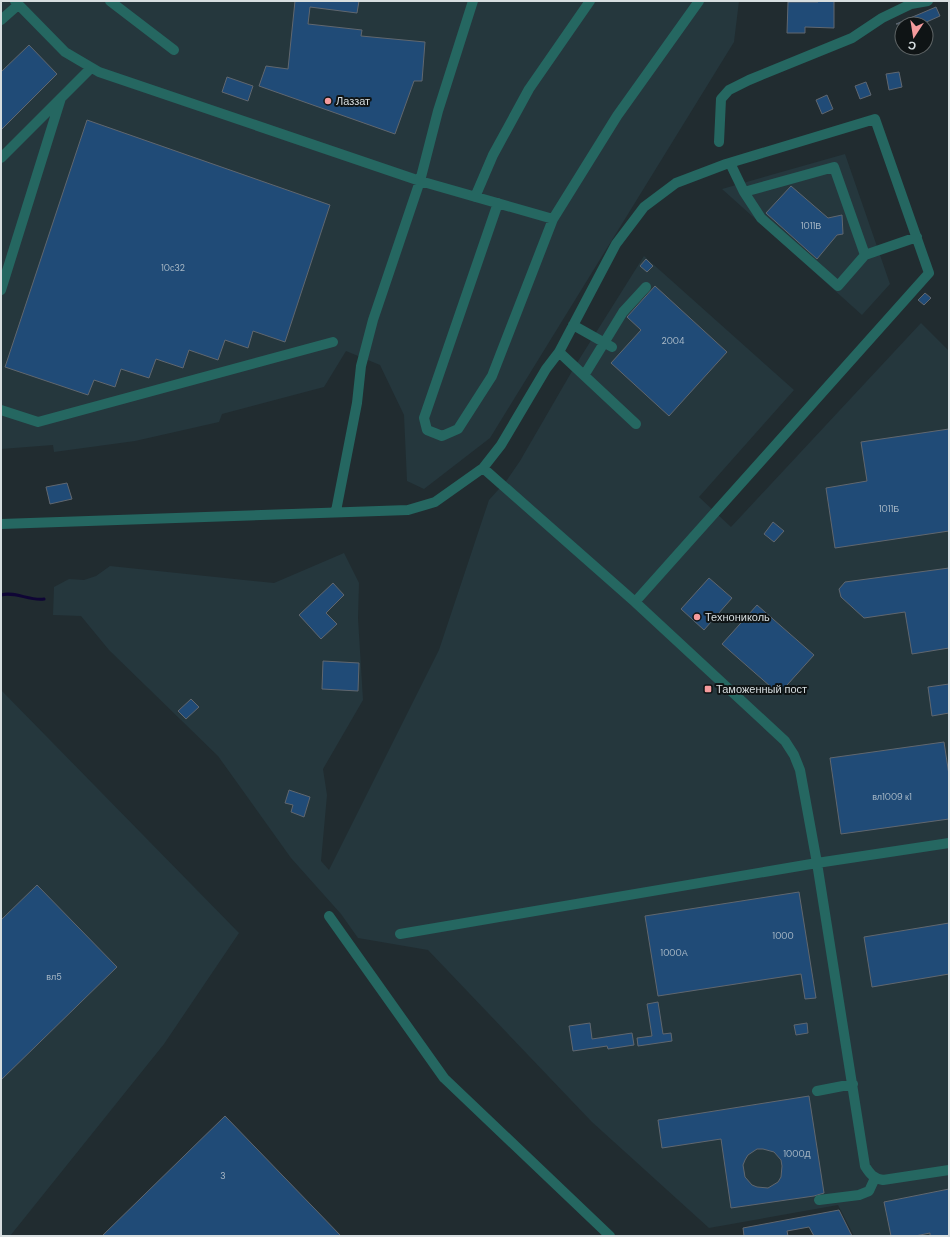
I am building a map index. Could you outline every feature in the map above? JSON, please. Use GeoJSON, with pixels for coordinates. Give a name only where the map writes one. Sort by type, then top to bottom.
{"type":"FeatureCollection","features":[{"type":"Feature","properties":{"kind":"street"},"geometry":{"type":"LineString","coordinates":[[110,1],[174,50]]}},
{"type":"Feature","properties":{"kind":"street"},"geometry":{"type":"LineString","coordinates":[[336,512],[357,403],[361,366],[373,320],[420,181],[438,111],[473,1]]}},
{"type":"Feature","properties":{"kind":"street"},"geometry":{"type":"LineString","coordinates":[[475,197],[493,155],[529,89],[590,1]]}},
{"type":"Feature","properties":{"kind":"street"},"geometry":{"type":"LineString","coordinates":[[498,203],[424,418],[427,430],[442,436],[458,429],[492,376],[553,219],[618,116],[699,1]]}},
{"type":"Feature","properties":{"kind":"street"},"geometry":{"type":"LineString","coordinates":[[719,142],[722,99],[729,90],[749,80],[852,38],[882,18],[910,4],[928,1]]}},
{"type":"Feature","properties":{"kind":"street"},"geometry":{"type":"LineString","coordinates":[[1,20],[17,3],[65,52],[91,68],[106,75],[420,181],[553,219]]}},
{"type":"Feature","properties":{"kind":"street"},"geometry":{"type":"LineString","coordinates":[[1,158],[91,68]]}},
{"type":"Feature","properties":{"kind":"street"},"geometry":{"type":"LineString","coordinates":[[1,290],[61,98]]}},
{"type":"Feature","properties":{"kind":"street"},"geometry":{"type":"LineString","coordinates":[[1,524],[408,510],[435,502],[483,468],[501,445],[546,370],[559,352],[616,244],[644,207],[676,182],[728,164],[876,119],[929,273],[635,602]]}},
{"type":"Feature","properties":{"kind":"street"},"geometry":{"type":"LineString","coordinates":[[728,164],[761,218],[838,286],[865,255],[917,238]]}},
{"type":"Feature","properties":{"kind":"street"},"geometry":{"type":"LineString","coordinates":[[744,192],[834,167],[865,255]]}},
{"type":"Feature","properties":{"kind":"street"},"geometry":{"type":"LineString","coordinates":[[584,374],[608,345],[623,312],[646,287]]}},
{"type":"Feature","properties":{"kind":"street"},"geometry":{"type":"LineString","coordinates":[[573,325],[608,345]]}},
{"type":"Feature","properties":{"kind":"street"},"geometry":{"type":"LineString","coordinates":[[1,410],[38,422],[333,342]]}},
{"type":"Feature","properties":{"kind":"street"},"geometry":{"type":"LineString","coordinates":[[559,352],[636,424]]}},
{"type":"Feature","properties":{"kind":"street"},"geometry":{"type":"LineString","coordinates":[[483,468],[635,602],[785,741],[794,755],[800,770],[817,863],[865,1166],[869,1173],[875,1178],[883,1180],[949,1170]]}},
{"type":"Feature","properties":{"kind":"street"},"geometry":{"type":"LineString","coordinates":[[400,934],[817,863],[949,843]]}},
{"type":"Feature","properties":{"kind":"street"},"geometry":{"type":"LineString","coordinates":[[329,916],[444,1078],[610,1236]]}},
{"type":"Feature","properties":{"kind":"street"},"geometry":{"type":"LineString","coordinates":[[817,1091],[852,1084]]}},
{"type":"Feature","properties":{"kind":"street"},"geometry":{"type":"LineString","coordinates":[[819,1200],[858,1195],[869,1191],[875,1178]]}},
{"type":"Feature","properties":{"kind":"shaded area"},"geometry":{"type":"Polygon","coordinates":[[[1,1],[739,1],[734,42],[490,438],[424,489],[407,481],[404,415],[380,365],[346,351],[324,387],[222,414],[219,422],[135,441],[54,452],[53,445],[1,449],[1,1]]]}},
{"type":"Feature","properties":{"kind":"shaded area"},"geometry":{"type":"Polygon","coordinates":[[[845,154],[890,284],[862,315],[722,189],[845,154]]]}},
{"type":"Feature","properties":{"kind":"shaded area"},"geometry":{"type":"Polygon","coordinates":[[[644,256],[794,390],[699,497],[731,527],[921,323],[949,351],[949,1236],[854,1236],[838,1205],[709,1228],[592,1122],[428,950],[358,938],[341,914],[291,858],[218,756],[109,650],[81,616],[53,615],[54,587],[69,579],[84,580],[96,576],[110,566],[274,583],[344,553],[359,583],[358,618],[363,700],[323,769],[327,795],[321,861],[329,870],[439,650],[489,500],[507,480],[520,461],[575,366],[644,256]]]}},
{"type":"Feature","properties":{"kind":"shaded area"},"geometry":{"type":"Polygon","coordinates":[[[1,690],[239,933],[164,1044],[10,1236],[1,1236],[1,690]]]}},
{"type":"Feature","properties":{"kind":"building"},"geometry":{"type":"Polygon","coordinates":[[[295,1],[359,1],[357,13],[310,7],[308,24],[362,30],[361,36],[425,42],[422,81],[414,81],[395,134],[259,86],[266,66],[288,69],[295,1]]]}},
{"type":"Feature","properties":{"kind":"building"},"geometry":{"type":"Polygon","coordinates":[[[834,1],[834,28],[805,27],[805,33],[787,33],[788,2],[834,1]]]}},
{"type":"Feature","properties":{"kind":"building"},"geometry":{"type":"Polygon","coordinates":[[[936,7],[940,16],[934,19],[934,16],[915,16],[936,7]]]}},
{"type":"Feature","properties":{"kind":"building"},"geometry":{"type":"Polygon","coordinates":[[[29,45],[57,74],[1,130],[1,72],[29,45]]]}},
{"type":"Feature","properties":{"kind":"building"},"geometry":{"type":"Polygon","coordinates":[[[899,72],[902,87],[889,90],[886,74],[899,72]]]}},
{"type":"Feature","properties":{"kind":"building"},"geometry":{"type":"Polygon","coordinates":[[[227,77],[253,86],[248,101],[222,92],[227,77]]]}},
{"type":"Feature","properties":{"kind":"building"},"geometry":{"type":"Polygon","coordinates":[[[866,82],[871,95],[860,99],[855,86],[866,82]]]}},
{"type":"Feature","properties":{"kind":"building"},"geometry":{"type":"Polygon","coordinates":[[[827,95],[833,109],[822,114],[816,100],[827,95]]]}},
{"type":"Feature","properties":{"kind":"building"},"geometry":{"type":"Polygon","coordinates":[[[87,120],[330,205],[285,342],[253,331],[248,348],[225,340],[218,360],[189,350],[183,368],[156,359],[149,378],[121,369],[115,387],[94,380],[88,395],[5,367],[87,120]]]}},
{"type":"Feature","properties":{"kind":"building"},"geometry":{"type":"Polygon","coordinates":[[[791,186],[828,218],[842,215],[843,234],[837,235],[817,259],[766,213],[791,186]]]}},
{"type":"Feature","properties":{"kind":"building"},"geometry":{"type":"Polygon","coordinates":[[[646,259],[653,266],[647,272],[640,266],[646,259]]]}},
{"type":"Feature","properties":{"kind":"building"},"geometry":{"type":"Polygon","coordinates":[[[655,286],[727,352],[669,416],[611,363],[641,330],[627,317],[655,286]]]}},
{"type":"Feature","properties":{"kind":"building"},"geometry":{"type":"Polygon","coordinates":[[[925,293],[931,298],[924,305],[918,300],[925,293]]]}},
{"type":"Feature","properties":{"kind":"building"},"geometry":{"type":"Polygon","coordinates":[[[949,429],[949,531],[835,548],[826,488],[867,481],[861,442],[949,429]]]}},
{"type":"Feature","properties":{"kind":"building"},"geometry":{"type":"Polygon","coordinates":[[[67,483],[72,499],[50,504],[46,487],[67,483]]]}},
{"type":"Feature","properties":{"kind":"building"},"geometry":{"type":"Polygon","coordinates":[[[773,522],[784,531],[774,542],[764,534],[773,522]]]}},
{"type":"Feature","properties":{"kind":"building"},"geometry":{"type":"Polygon","coordinates":[[[949,568],[949,648],[912,654],[905,612],[864,618],[841,597],[839,589],[845,582],[949,568]]]}},
{"type":"Feature","properties":{"kind":"building"},"geometry":{"type":"Polygon","coordinates":[[[709,578],[732,598],[704,630],[681,609],[709,578]]]}},
{"type":"Feature","properties":{"kind":"building"},"geometry":{"type":"Polygon","coordinates":[[[333,583],[344,595],[326,613],[337,624],[321,639],[299,615],[333,583]]]}},
{"type":"Feature","properties":{"kind":"building"},"geometry":{"type":"Polygon","coordinates":[[[757,605],[814,655],[779,694],[722,644],[757,605]]]}},
{"type":"Feature","properties":{"kind":"building"},"geometry":{"type":"Polygon","coordinates":[[[323,661],[359,663],[358,691],[322,689],[323,661]]]}},
{"type":"Feature","properties":{"kind":"building"},"geometry":{"type":"Polygon","coordinates":[[[949,684],[949,713],[932,716],[928,687],[949,684]]]}},
{"type":"Feature","properties":{"kind":"building"},"geometry":{"type":"Polygon","coordinates":[[[191,699],[199,707],[186,719],[178,711],[191,699]]]}},
{"type":"Feature","properties":{"kind":"building"},"geometry":{"type":"Polygon","coordinates":[[[944,742],[949,775],[949,819],[841,834],[830,758],[944,742]]]}},
{"type":"Feature","properties":{"kind":"building"},"geometry":{"type":"Polygon","coordinates":[[[289,790],[310,797],[304,817],[291,812],[293,805],[285,803],[289,790]]]}},
{"type":"Feature","properties":{"kind":"building"},"geometry":{"type":"Polygon","coordinates":[[[37,885],[117,967],[1,1080],[1,920],[37,885]]]}},
{"type":"Feature","properties":{"kind":"building"},"geometry":{"type":"Polygon","coordinates":[[[799,892],[816,998],[805,999],[801,974],[658,996],[645,916],[799,892]]]}},
{"type":"Feature","properties":{"kind":"building"},"geometry":{"type":"Polygon","coordinates":[[[949,923],[949,974],[872,987],[864,937],[949,923]]]}},
{"type":"Feature","properties":{"kind":"building"},"geometry":{"type":"Polygon","coordinates":[[[658,1002],[663,1034],[671,1033],[672,1041],[638,1046],[637,1038],[652,1036],[647,1004],[658,1002]]]}},
{"type":"Feature","properties":{"kind":"building"},"geometry":{"type":"Polygon","coordinates":[[[590,1023],[592,1039],[632,1033],[634,1045],[608,1049],[607,1046],[573,1051],[569,1026],[590,1023]]]}},
{"type":"Feature","properties":{"kind":"building"},"geometry":{"type":"Polygon","coordinates":[[[807,1023],[808,1033],[796,1035],[794,1025],[807,1023]]]}},
{"type":"Feature","properties":{"kind":"building"},"geometry":{"type":"Polygon","coordinates":[[[809,1096],[824,1193],[814,1196],[731,1208],[721,1139],[662,1148],[658,1120],[809,1096]],[[757,1149],[748,1155],[743,1165],[745,1177],[752,1185],[768,1188],[778,1182],[781,1177],[782,1166],[781,1160],[774,1152],[757,1149]]]}},
{"type":"Feature","properties":{"kind":"building"},"geometry":{"type":"Polygon","coordinates":[[[225,1116],[341,1236],[102,1236],[225,1116]]]}},
{"type":"Feature","properties":{"kind":"building"},"geometry":{"type":"Polygon","coordinates":[[[949,1189],[949,1236],[930,1236],[930,1233],[915,1236],[891,1236],[884,1202],[949,1189]]]}},
{"type":"Feature","properties":{"kind":"building"},"geometry":{"type":"Polygon","coordinates":[[[839,1210],[852,1236],[814,1236],[809,1227],[787,1231],[788,1236],[744,1236],[743,1228],[839,1210]]]}},
{"type":"Feature","properties":{"kind":"waterway"},"geometry":{"type":"LineString","coordinates":[[1,595],[12,594],[33,599],[44,599]]}},
{"type":"Feature","properties":{"kind":"place","name":"Лаззат"},"geometry":{"type":"Point","coordinates":[328,101]}},
{"type":"Feature","properties":{"kind":"place","name":"Технониколь"},"geometry":{"type":"Point","coordinates":[697,617]}},
{"type":"Feature","properties":{"kind":"place","name":"Таможенный пост"},"geometry":{"type":"Point","coordinates":[708,689]}}]}
